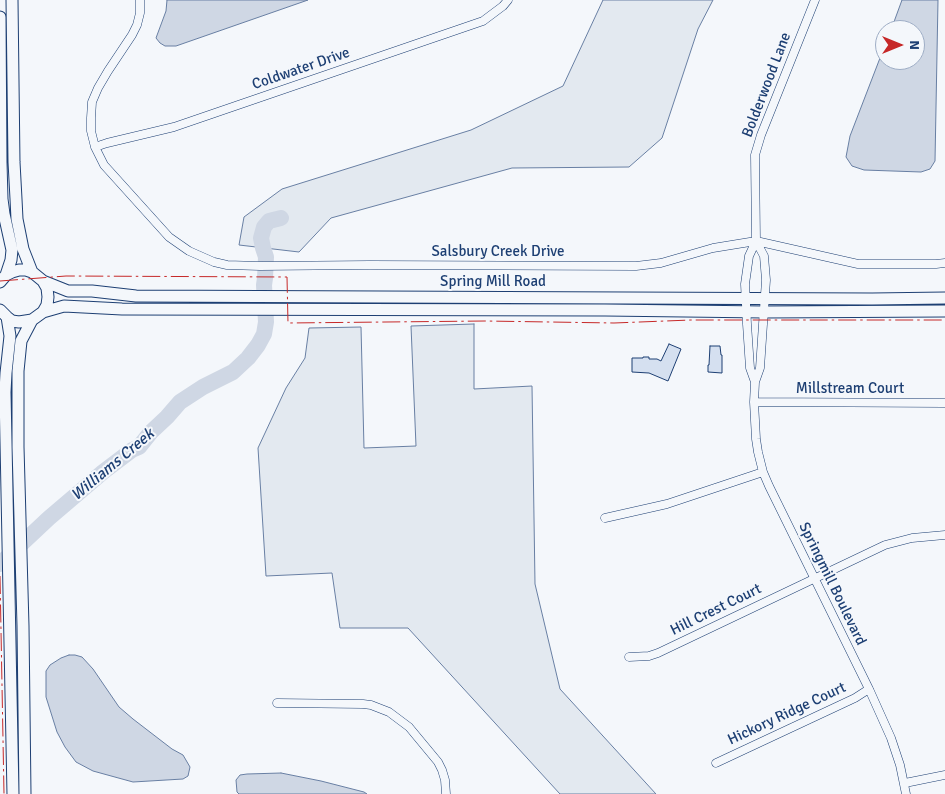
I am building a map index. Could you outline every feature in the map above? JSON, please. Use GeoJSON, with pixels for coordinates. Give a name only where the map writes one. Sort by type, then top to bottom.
{"type":"FeatureCollection","features":[{"type":"Feature","properties":{"kind":"street"},"geometry":{"type":"LineString","coordinates":[[12,0],[16,199],[20,236],[24,254],[32,272]]}},
{"type":"Feature","properties":{"kind":"street","name":"Salsbury Creek Drive"},"geometry":{"type":"LineString","coordinates":[[140,0],[140,14],[137,25],[103,80],[92,102],[91,131],[104,165],[169,237],[189,252],[214,262],[260,266],[636,266],[661,263],[713,248],[756,241],[858,264],[936,264],[945,262]]}},
{"type":"Feature","properties":{"kind":"street","name":"Coldwater Drive"},"geometry":{"type":"LineString","coordinates":[[96,147],[174,127],[483,21],[504,6],[508,0]]}},
{"type":"Feature","properties":{"kind":"street","name":"Bolderwood Lane"},"geometry":{"type":"LineString","coordinates":[[746,305],[749,256],[756,241],[755,155],[815,0]]}},
{"type":"Feature","properties":{"kind":"street"},"geometry":{"type":"LineString","coordinates":[[0,17],[0,162],[4,214],[12,250],[11,260],[3,279]]}},
{"type":"Feature","properties":{"kind":"street"},"geometry":{"type":"LineString","coordinates":[[0,162],[14,162]]}},
{"type":"Feature","properties":{"kind":"street","name":"Bolderwood Lane"},"geometry":{"type":"LineString","coordinates":[[756,241],[764,256],[766,280],[764,306]]}},
{"type":"Feature","properties":{"kind":"street"},"geometry":{"type":"LineString","coordinates":[[3,279],[12,272],[19,270],[32,272]]}},
{"type":"Feature","properties":{"kind":"street","name":"Spring Mill Road"},"geometry":{"type":"LineString","coordinates":[[32,272],[43,281],[68,291],[128,296],[275,296],[746,305],[945,311]]}},
{"type":"Feature","properties":{"kind":"street"},"geometry":{"type":"LineString","coordinates":[[2,312],[19,322],[26,322],[43,312],[47,305],[48,297],[47,288],[43,281]]}},
{"type":"Feature","properties":{"kind":"street","name":"Spring Mill Road"},"geometry":{"type":"LineString","coordinates":[[764,306],[945,298]]}},
{"type":"Feature","properties":{"kind":"street","name":"Spring Mill Road"},"geometry":{"type":"LineString","coordinates":[[43,312],[64,306],[122,309],[276,309],[746,305]]}},
{"type":"Feature","properties":{"kind":"street","name":"Springmill Boulevard"},"geometry":{"type":"LineString","coordinates":[[746,305],[750,368],[755,382]]}},
{"type":"Feature","properties":{"kind":"street","name":"Springmill Boulevard"},"geometry":{"type":"LineString","coordinates":[[764,306],[760,368],[755,382],[754,402],[756,439],[763,472],[894,745],[905,783],[906,794]]}},
{"type":"Feature","properties":{"kind":"street"},"geometry":{"type":"LineString","coordinates":[[2,312],[10,336],[5,392],[13,794]]}},
{"type":"Feature","properties":{"kind":"street"},"geometry":{"type":"LineString","coordinates":[[25,794],[18,358],[22,337],[32,320]]}},
{"type":"Feature","properties":{"kind":"street","name":"Millstream Court"},"geometry":{"type":"LineString","coordinates":[[754,402],[945,403]]}},
{"type":"Feature","properties":{"kind":"street"},"geometry":{"type":"LineString","coordinates":[[605,518],[667,504],[763,472]]}},
{"type":"Feature","properties":{"kind":"street","name":"Hill Crest Court"},"geometry":{"type":"LineString","coordinates":[[628,657],[650,656],[658,653],[885,544],[912,538],[945,535]]}},
{"type":"Feature","properties":{"kind":"street","name":"Hickory Ridge Court"},"geometry":{"type":"LineString","coordinates":[[716,763],[855,698],[868,689]]}},
{"type":"Feature","properties":{"kind":"street"},"geometry":{"type":"LineString","coordinates":[[277,703],[363,704],[389,712],[409,727],[438,762],[445,780],[446,794]]}},
{"type":"Feature","properties":{"kind":"street"},"geometry":{"type":"LineString","coordinates":[[905,783],[945,775]]}},
{"type":"Feature","properties":{"kind":"shaded area"},"geometry":{"type":"Polygon","coordinates":[[[167,0],[308,0],[176,46],[165,46],[156,38],[166,11],[167,0]]]}},
{"type":"Feature","properties":{"kind":"shaded area"},"geometry":{"type":"Polygon","coordinates":[[[603,0],[713,0],[698,29],[662,138],[629,167],[512,168],[331,218],[299,252],[239,245],[244,217],[282,189],[471,130],[563,86],[603,0]]]}},
{"type":"Feature","properties":{"kind":"shaded area"},"geometry":{"type":"Polygon","coordinates":[[[902,0],[938,0],[935,161],[930,169],[921,172],[864,170],[852,166],[846,157],[850,136],[875,70],[925,70],[925,20],[895,20],[902,0]]]}},
{"type":"Feature","properties":{"kind":"shaded area"},"geometry":{"type":"Polygon","coordinates":[[[474,324],[474,389],[532,386],[535,584],[560,689],[656,794],[560,794],[408,628],[340,628],[332,573],[266,576],[258,448],[286,388],[305,358],[309,328],[361,327],[364,448],[416,446],[411,326],[474,324]]]}},
{"type":"Feature","properties":{"kind":"shaded area"},"geometry":{"type":"Polygon","coordinates":[[[69,655],[82,657],[93,669],[119,707],[172,749],[183,755],[190,767],[188,776],[183,779],[133,782],[93,771],[76,762],[57,732],[46,697],[46,671],[50,665],[69,655]]]}},
{"type":"Feature","properties":{"kind":"shaded area"},"geometry":{"type":"Polygon","coordinates":[[[281,773],[321,781],[367,794],[239,794],[237,792],[236,780],[240,775],[281,773]]]}},
{"type":"Feature","properties":{"kind":"building"},"geometry":{"type":"Polygon","coordinates":[[[669,344],[681,349],[668,381],[649,373],[632,372],[632,358],[649,357],[649,359],[661,361],[669,344]]]}},
{"type":"Feature","properties":{"kind":"building"},"geometry":{"type":"Polygon","coordinates":[[[710,346],[720,346],[722,373],[708,372],[710,346]]]}},
{"type":"Feature","properties":{"kind":"waterway","name":"Williams Creek"},"geometry":{"type":"LineString","coordinates":[[0,564],[49,518],[103,472],[132,450],[139,447],[180,402],[203,387],[233,372],[248,358],[264,334],[266,322],[264,285],[266,257],[261,238],[264,227],[269,221],[281,218]]}},
{"type":"Feature","properties":{"kind":"power"},"geometry":{"type":"LineString","coordinates":[[0,281],[66,276],[287,277],[288,323],[945,320]]}},
{"type":"Feature","properties":{"kind":"power"},"geometry":{"type":"LineString","coordinates":[[0,576],[4,794]]}}]}
